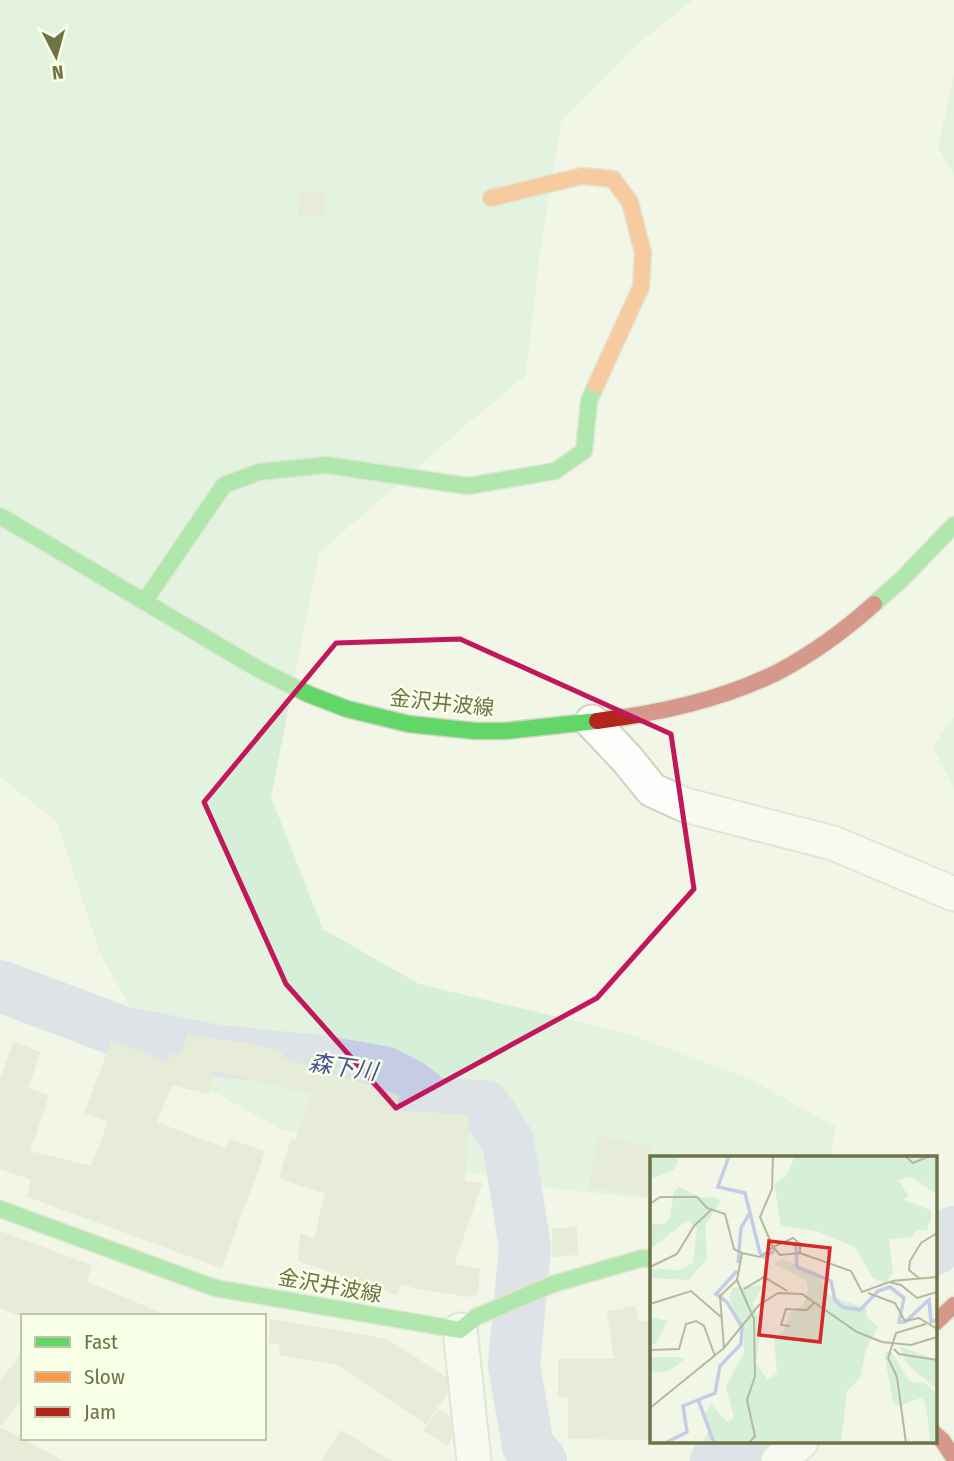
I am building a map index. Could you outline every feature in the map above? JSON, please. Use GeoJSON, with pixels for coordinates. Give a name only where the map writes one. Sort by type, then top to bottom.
{"type":"FeatureCollection","features":[{"type":"Feature","properties":{"kind":"street"},"geometry":{"type":"LineString","coordinates":[[144,602],[224,485],[260,472],[326,465],[468,486],[555,471],[584,452],[589,401],[641,287],[643,253],[630,202],[613,178],[582,176],[491,198]]}},
{"type":"Feature","properties":{"kind":"street","name":"金沢井波線"},"geometry":{"type":"LineString","coordinates":[[0,516],[258,669],[302,691],[358,713],[416,725],[492,732],[592,722],[689,703],[776,673],[864,614],[909,573],[954,525]]}},
{"type":"Feature","properties":{"kind":"street"},"geometry":{"type":"LineString","coordinates":[[592,722],[652,790],[685,805],[833,843],[954,894]]}},
{"type":"Feature","properties":{"kind":"street","name":"金沢井波線"},"geometry":{"type":"LineString","coordinates":[[0,1209],[215,1288],[468,1324]]}},
{"type":"Feature","properties":{"kind":"street"},"geometry":{"type":"LineString","coordinates":[[474,1461],[468,1324],[553,1284],[643,1258],[650,1259]]}},
{"type":"Feature","properties":{"kind":"street"},"geometry":{"type":"LineString","coordinates":[[936,1322],[954,1305]]}},
{"type":"Feature","properties":{"kind":"street"},"geometry":{"type":"LineString","coordinates":[[936,1435],[954,1458]]}},
{"type":"Feature","properties":{"kind":"street"},"geometry":{"type":"LineString","coordinates":[[778,1461],[799,1444]]}},
{"type":"Feature","properties":{"kind":"highlighted area"},"geometry":{"type":"Polygon","coordinates":[[[460,639],[671,734],[694,889],[597,998],[396,1108],[286,984],[204,802],[336,643],[460,639]]]}},
{"type":"Feature","properties":{"kind":"green space"},"geometry":{"type":"Polygon","coordinates":[[[0,0],[693,0],[634,47],[561,122],[539,260],[526,375],[319,553],[271,797],[323,929],[419,984],[629,1034],[752,1080],[836,1127],[830,1156],[650,1156],[650,1199],[532,1186],[283,1130],[161,1063],[100,953],[57,822],[0,777],[0,0]]]}},
{"type":"Feature","properties":{"kind":"green space"},"geometry":{"type":"Polygon","coordinates":[[[954,76],[954,176],[938,147],[954,76]]]}},
{"type":"Feature","properties":{"kind":"green space"},"geometry":{"type":"Polygon","coordinates":[[[954,717],[954,788],[932,746],[954,717]]]}},
{"type":"Feature","properties":{"kind":"building"},"geometry":{"type":"Polygon","coordinates":[[[300,192],[325,194],[323,216],[299,215],[300,192]]]}},
{"type":"Feature","properties":{"kind":"building"},"geometry":{"type":"Polygon","coordinates":[[[187,1036],[248,1044],[282,1053],[281,1058],[399,1096],[394,1111],[468,1116],[464,1182],[481,1184],[453,1265],[479,1269],[477,1293],[470,1296],[400,1283],[396,1294],[299,1260],[301,1235],[315,1239],[326,1193],[280,1178],[292,1139],[296,1141],[312,1093],[214,1070],[208,1093],[171,1084],[156,1123],[226,1149],[230,1140],[264,1152],[221,1267],[28,1196],[32,1179],[0,1168],[0,1083],[14,1042],[39,1053],[27,1089],[48,1096],[29,1152],[92,1167],[109,1121],[85,1113],[112,1042],[169,1064],[171,1054],[181,1056],[182,1051],[184,1052],[187,1036]]]}},
{"type":"Feature","properties":{"kind":"building"},"geometry":{"type":"Polygon","coordinates":[[[599,1137],[651,1147],[650,1196],[590,1187],[599,1137]]]}},
{"type":"Feature","properties":{"kind":"building"},"geometry":{"type":"Polygon","coordinates":[[[576,1228],[577,1254],[553,1256],[553,1229],[576,1228]]]}},
{"type":"Feature","properties":{"kind":"building"},"geometry":{"type":"Polygon","coordinates":[[[0,1232],[91,1266],[85,1282],[161,1314],[21,1315],[0,1308],[0,1232]]]}},
{"type":"Feature","properties":{"kind":"building"},"geometry":{"type":"Polygon","coordinates":[[[635,1307],[638,1322],[650,1323],[650,1439],[569,1438],[569,1396],[559,1396],[559,1360],[615,1360],[608,1312],[635,1307]]]}},
{"type":"Feature","properties":{"kind":"building"},"geometry":{"type":"Polygon","coordinates":[[[271,1320],[387,1340],[446,1378],[447,1392],[426,1423],[337,1364],[280,1354],[281,1344],[270,1342],[271,1320]]]}},
{"type":"Feature","properties":{"kind":"building"},"geometry":{"type":"Polygon","coordinates":[[[21,1356],[21,1399],[0,1425],[0,1383],[21,1356]]]}},
{"type":"Feature","properties":{"kind":"building"},"geometry":{"type":"Polygon","coordinates":[[[439,1410],[450,1418],[452,1436],[447,1444],[425,1430],[439,1410]]]}},
{"type":"Feature","properties":{"kind":"building"},"geometry":{"type":"Polygon","coordinates":[[[0,1428],[61,1461],[0,1461],[0,1428]]]}},
{"type":"Feature","properties":{"kind":"building"},"geometry":{"type":"Polygon","coordinates":[[[341,1431],[390,1461],[322,1461],[341,1431]]]}},
{"type":"Feature","properties":{"kind":"waterway","name":"森下川"},"geometry":{"type":"LineString","coordinates":[[0,986],[122,1032],[218,1051],[320,1061],[384,1072],[411,1086],[433,1104],[485,1106],[508,1141],[525,1247],[514,1365],[528,1446],[541,1461]]}},
{"type":"Feature","properties":{"kind":"waterway","name":"森下川"},"geometry":{"type":"LineString","coordinates":[[936,1248],[954,1232]]}},
{"type":"Feature","properties":{"kind":"waterway","name":"森下川"},"geometry":{"type":"LineString","coordinates":[[716,1461],[741,1444]]}},
{"type":"Feature","properties":{"kind":"traffic: fast"},"geometry":{"type":"LineString","coordinates":[[144,602],[224,485],[259,472],[326,465],[468,486],[555,471],[584,451],[589,401],[596,385]]}},
{"type":"Feature","properties":{"kind":"traffic: fast"},"geometry":{"type":"LineString","coordinates":[[0,516],[258,669],[308,694],[347,709],[409,724],[475,731],[505,731],[597,721]]}},
{"type":"Feature","properties":{"kind":"traffic: fast"},"geometry":{"type":"LineString","coordinates":[[874,604],[954,525]]}},
{"type":"Feature","properties":{"kind":"traffic: fast"},"geometry":{"type":"LineString","coordinates":[[0,1209],[215,1288],[460,1330],[476,1317],[553,1284],[643,1258],[650,1259]]}},
{"type":"Feature","properties":{"kind":"traffic: slow"},"geometry":{"type":"LineString","coordinates":[[491,198],[582,176],[613,179],[630,202],[643,253],[641,287],[596,385]]}},
{"type":"Feature","properties":{"kind":"traffic: jam"},"geometry":{"type":"LineString","coordinates":[[597,721],[690,704],[757,682],[816,649],[874,604]]}},
{"type":"Feature","properties":{"kind":"traffic: jam"},"geometry":{"type":"LineString","coordinates":[[936,1322],[954,1305]]}},
{"type":"Feature","properties":{"kind":"traffic: jam"},"geometry":{"type":"LineString","coordinates":[[936,1435],[954,1458]]}}]}
